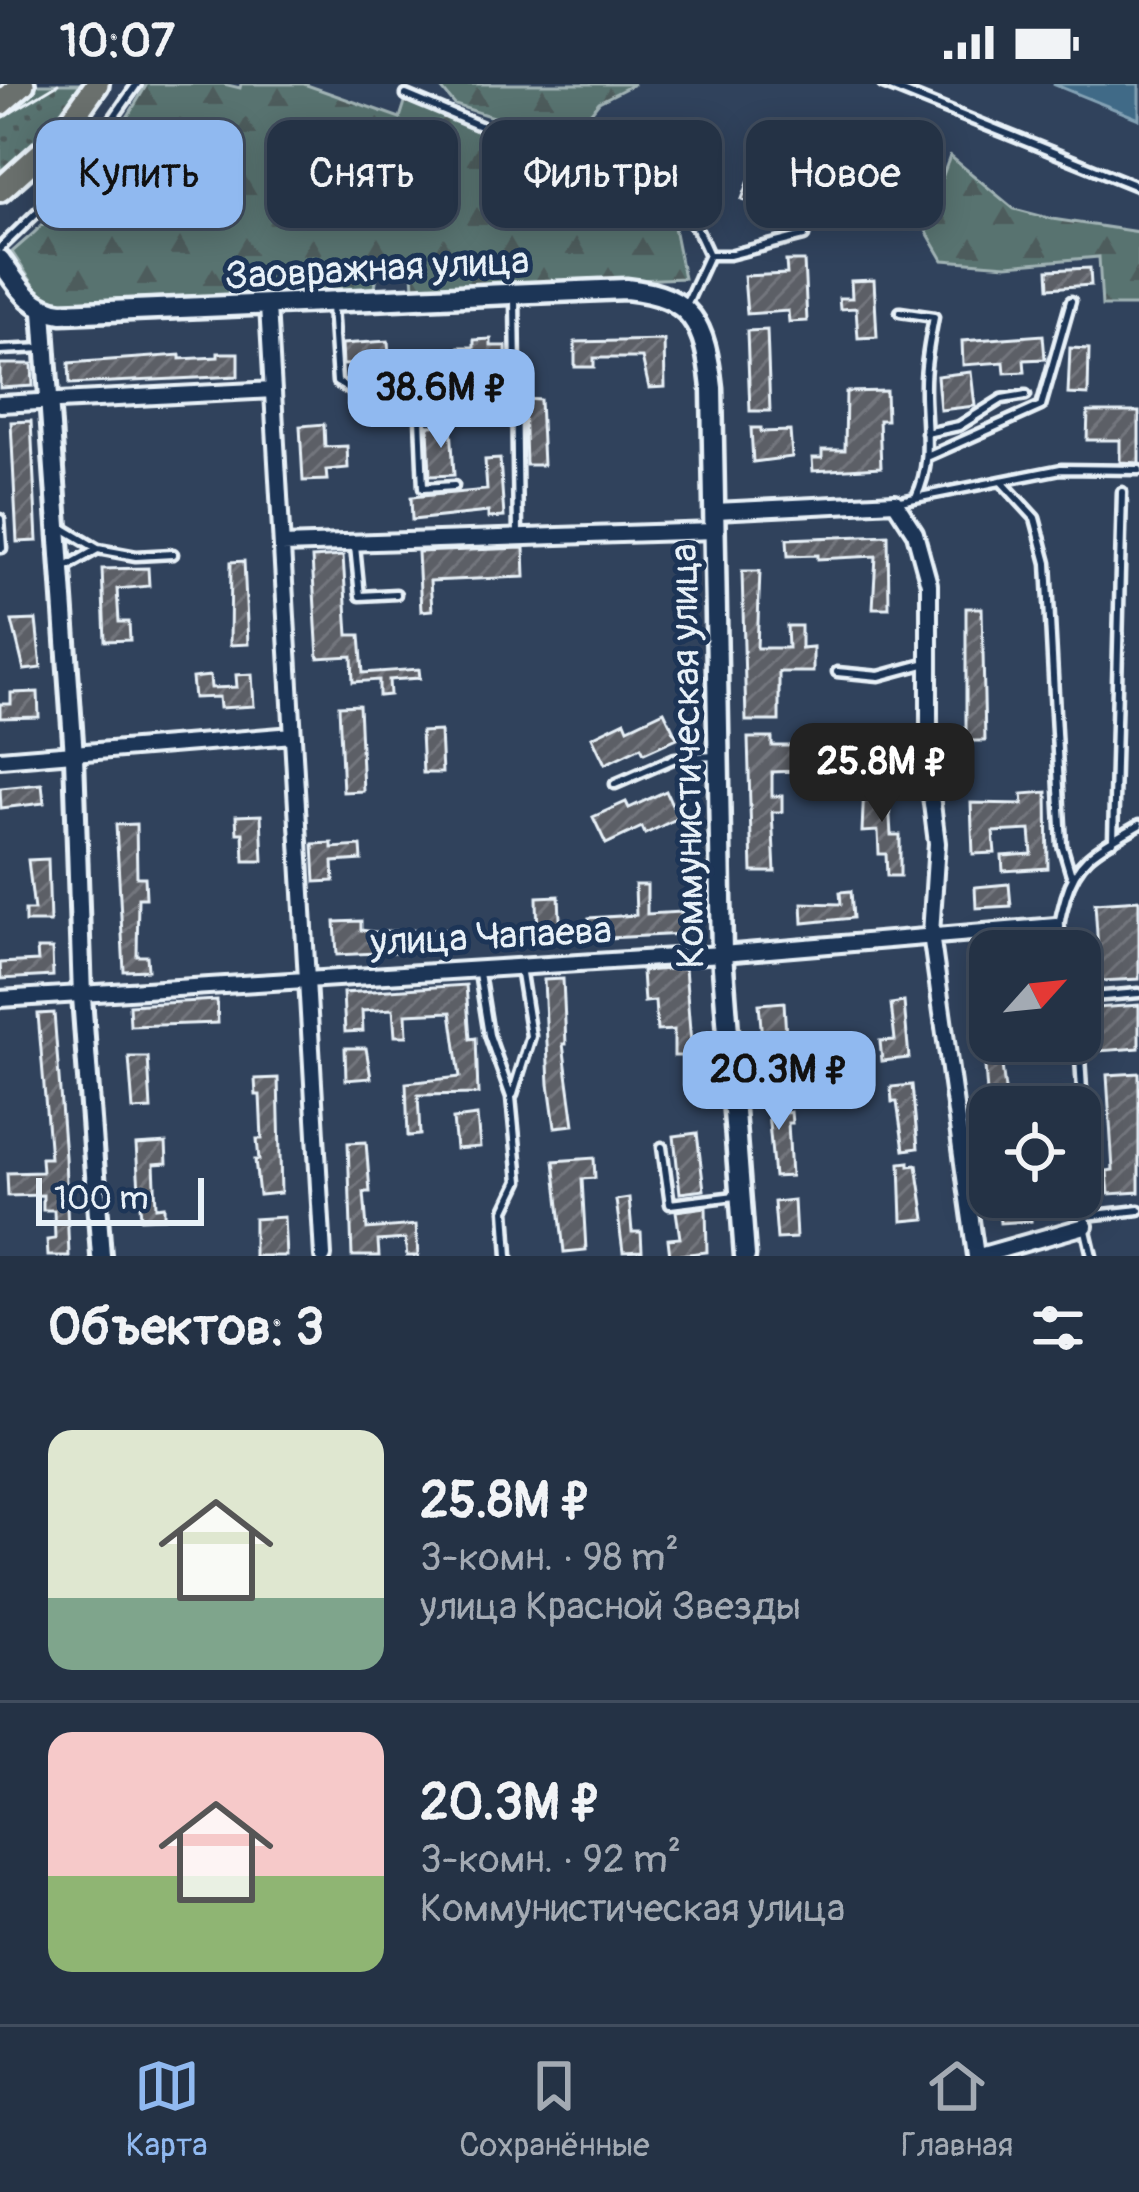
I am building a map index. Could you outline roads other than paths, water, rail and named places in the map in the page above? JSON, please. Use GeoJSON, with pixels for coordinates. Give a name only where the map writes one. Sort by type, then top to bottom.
{"type":"FeatureCollection","features":[{"type":"Feature","properties":{"kind":"highway"},"geometry":{"type":"LineString","coordinates":[[0,104],[23,84]]}},
{"type":"Feature","properties":{"kind":"highway"},"geometry":{"type":"LineString","coordinates":[[0,190],[60,136],[97,84]]}},
{"type":"Feature","properties":{"kind":"main road"},"geometry":{"type":"LineString","coordinates":[[0,260],[43,311]]}},
{"type":"Feature","properties":{"kind":"main road","name":"Заовражная улица"},"geometry":{"type":"LineString","coordinates":[[43,311],[626,289],[652,292],[684,308]]}},
{"type":"Feature","properties":{"kind":"main road","name":"Коммунистическая улица"},"geometry":{"type":"LineString","coordinates":[[684,308],[700,327],[712,388],[722,954],[745,1256]]}},
{"type":"Feature","properties":{"kind":"street"},"geometry":{"type":"LineString","coordinates":[[268,306],[323,1256]]}},
{"type":"Feature","properties":{"kind":"street"},"geometry":{"type":"LineString","coordinates":[[43,311],[74,756],[82,997],[100,1256]]}},
{"type":"Feature","properties":{"kind":"street"},"geometry":{"type":"LineString","coordinates":[[0,404],[273,390]]}},
{"type":"Feature","properties":{"kind":"street"},"geometry":{"type":"LineString","coordinates":[[283,544],[518,539],[895,502],[915,533],[926,565],[929,780],[938,843],[931,934],[978,1256],[1086,1221]]}},
{"type":"Feature","properties":{"kind":"street"},"geometry":{"type":"LineString","coordinates":[[0,759],[293,734]]}},
{"type":"Feature","properties":{"kind":"street","name":"улица Чапаева"},"geometry":{"type":"LineString","coordinates":[[0,999],[722,954],[1056,926]]}},
{"type":"Feature","properties":{"kind":"lane"},"geometry":{"type":"LineString","coordinates":[[0,248],[71,179],[137,84]]}},
{"type":"Feature","properties":{"kind":"lane"},"geometry":{"type":"LineString","coordinates":[[883,84],[1139,187]]}},
{"type":"Feature","properties":{"kind":"lane"},"geometry":{"type":"LineString","coordinates":[[406,95],[685,217],[697,229],[709,255]]}},
{"type":"Feature","properties":{"kind":"lane"},"geometry":{"type":"LineString","coordinates":[[709,255],[729,255],[804,236]]}},
{"type":"Feature","properties":{"kind":"lane"},"geometry":{"type":"LineString","coordinates":[[684,308],[709,255]]}},
{"type":"Feature","properties":{"kind":"lane"},"geometry":{"type":"LineString","coordinates":[[515,293],[518,539]]}},
{"type":"Feature","properties":{"kind":"lane"},"geometry":{"type":"LineString","coordinates":[[928,456],[1041,406],[1071,301]]}},
{"type":"Feature","properties":{"kind":"lane"},"geometry":{"type":"LineString","coordinates":[[332,303],[337,382],[352,391],[387,390],[413,403],[420,418],[423,488],[454,486]]}},
{"type":"Feature","properties":{"kind":"lane"},"geometry":{"type":"LineString","coordinates":[[900,312],[934,317],[925,382],[926,477],[916,497]]}},
{"type":"Feature","properties":{"kind":"lane"},"geometry":{"type":"LineString","coordinates":[[0,350],[44,348]]}},
{"type":"Feature","properties":{"kind":"lane"},"geometry":{"type":"LineString","coordinates":[[926,433],[959,426],[1002,399],[1026,395]]}},
{"type":"Feature","properties":{"kind":"lane"},"geometry":{"type":"LineString","coordinates":[[895,502],[1061,469],[1139,470]]}},
{"type":"Feature","properties":{"kind":"lane"},"geometry":{"type":"LineString","coordinates":[[1000,481],[1035,518],[1047,563],[1062,845],[1071,875]]}},
{"type":"Feature","properties":{"kind":"lane"},"geometry":{"type":"LineString","coordinates":[[1113,841],[1122,492]]}},
{"type":"Feature","properties":{"kind":"lane"},"geometry":{"type":"LineString","coordinates":[[0,519],[2,548]]}},
{"type":"Feature","properties":{"kind":"lane"},"geometry":{"type":"LineString","coordinates":[[57,523],[98,549],[136,556],[173,554]]}},
{"type":"Feature","properties":{"kind":"lane"},"geometry":{"type":"LineString","coordinates":[[354,543],[360,596],[396,594]]}},
{"type":"Feature","properties":{"kind":"lane"},"geometry":{"type":"LineString","coordinates":[[60,570],[98,549]]}},
{"type":"Feature","properties":{"kind":"lane"},"geometry":{"type":"LineString","coordinates":[[837,672],[879,676],[929,662]]}},
{"type":"Feature","properties":{"kind":"lane"},"geometry":{"type":"LineString","coordinates":[[615,784],[675,758],[718,756]]}},
{"type":"Feature","properties":{"kind":"lane"},"geometry":{"type":"LineString","coordinates":[[1058,930],[1071,875],[1087,857],[1139,825]]}},
{"type":"Feature","properties":{"kind":"lane"},"geometry":{"type":"LineString","coordinates":[[511,1097],[531,1036],[520,967]]}},
{"type":"Feature","properties":{"kind":"lane"},"geometry":{"type":"LineString","coordinates":[[478,970],[489,1035],[511,1097],[519,1181],[505,1210],[508,1256]]}},
{"type":"Feature","properties":{"kind":"lane"},"geometry":{"type":"LineString","coordinates":[[1101,996],[1139,993]]}},
{"type":"Feature","properties":{"kind":"lane"},"geometry":{"type":"LineString","coordinates":[[1080,1062],[1086,1221],[1092,1256]]}},
{"type":"Feature","properties":{"kind":"lane"},"geometry":{"type":"LineString","coordinates":[[662,1147],[670,1204],[739,1196]]}},
{"type":"Feature","properties":{"kind":"lane"},"geometry":{"type":"LineString","coordinates":[[1086,1221],[1139,1210]]}},
{"type":"Feature","properties":{"kind":"water"},"geometry":{"type":"Polygon","coordinates":[[[1053,84],[1139,84],[1139,119],[1053,84]]]}},
{"type":"Feature","properties":{"kind":"railway"},"geometry":{"type":"LineString","coordinates":[[0,119],[58,84]]}}]}
